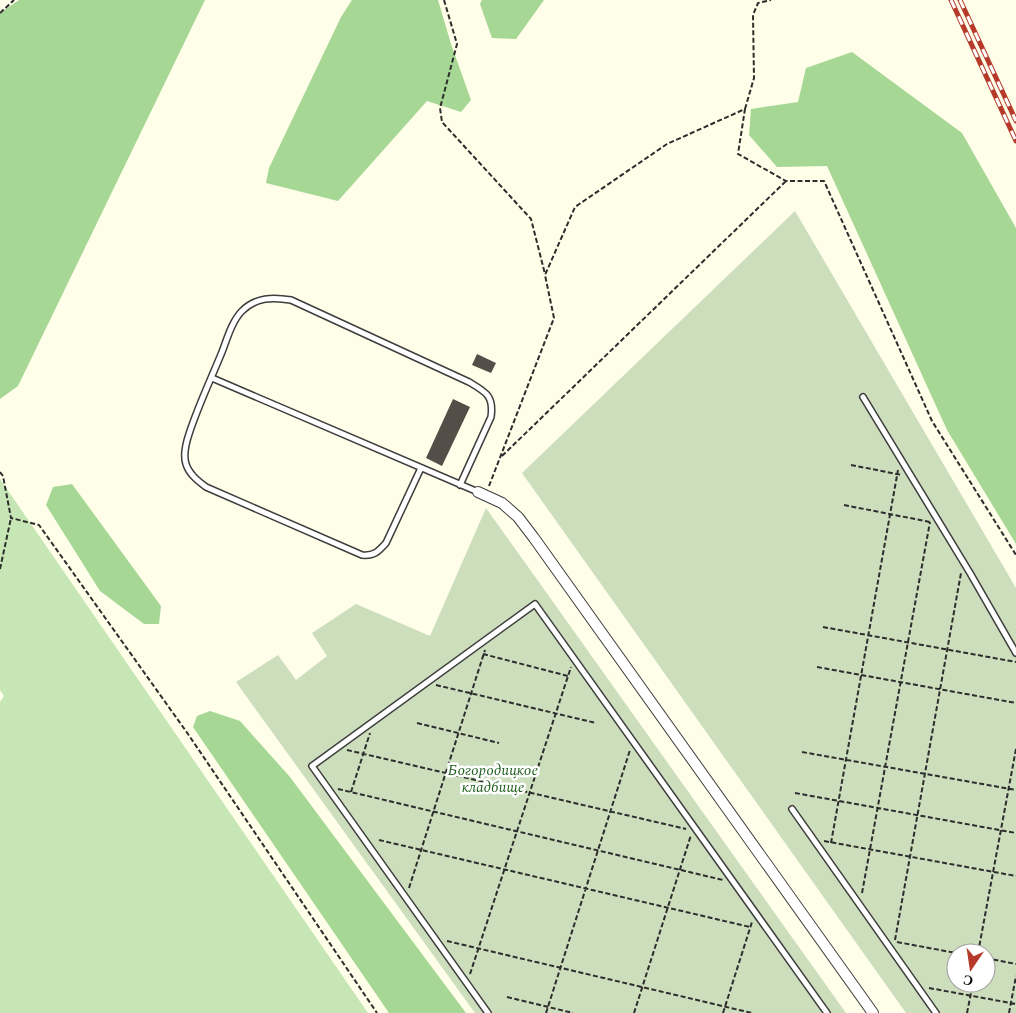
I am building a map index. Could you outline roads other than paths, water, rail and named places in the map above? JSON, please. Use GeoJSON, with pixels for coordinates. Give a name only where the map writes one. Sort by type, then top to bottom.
{"type":"FeatureCollection","features":[{"type":"Feature","properties":{"kind":"street"},"geometry":{"type":"LineString","coordinates":[[482,493],[502,503],[518,517],[534,538],[873,1013]]}},
{"type":"Feature","properties":{"kind":"lane"},"geometry":{"type":"LineString","coordinates":[[421,468],[386,543],[378,552],[370,556],[362,555],[206,487],[193,476],[186,464],[185,452],[189,435],[241,311],[265,298],[291,300],[485,391],[492,407],[491,417],[460,485]]}},
{"type":"Feature","properties":{"kind":"lane"},"geometry":{"type":"LineString","coordinates":[[212,378],[482,493]]}},
{"type":"Feature","properties":{"kind":"lane"},"geometry":{"type":"LineString","coordinates":[[863,398],[932,510],[1016,653]]}},
{"type":"Feature","properties":{"kind":"lane"},"geometry":{"type":"LineString","coordinates":[[488,1013],[312,766],[535,604],[827,1013]]}},
{"type":"Feature","properties":{"kind":"lane"},"geometry":{"type":"LineString","coordinates":[[792,809],[936,1013]]}},
{"type":"Feature","properties":{"kind":"railway"},"geometry":{"type":"LineString","coordinates":[[951,0],[1016,141]]}},
{"type":"Feature","properties":{"kind":"railway"},"geometry":{"type":"LineString","coordinates":[[960,0],[1016,121]]}},
{"type":"Feature","properties":{"kind":"park label","name":"Богородицкое кладбище"},"geometry":{"type":"Point","coordinates":[493,778]}}]}
